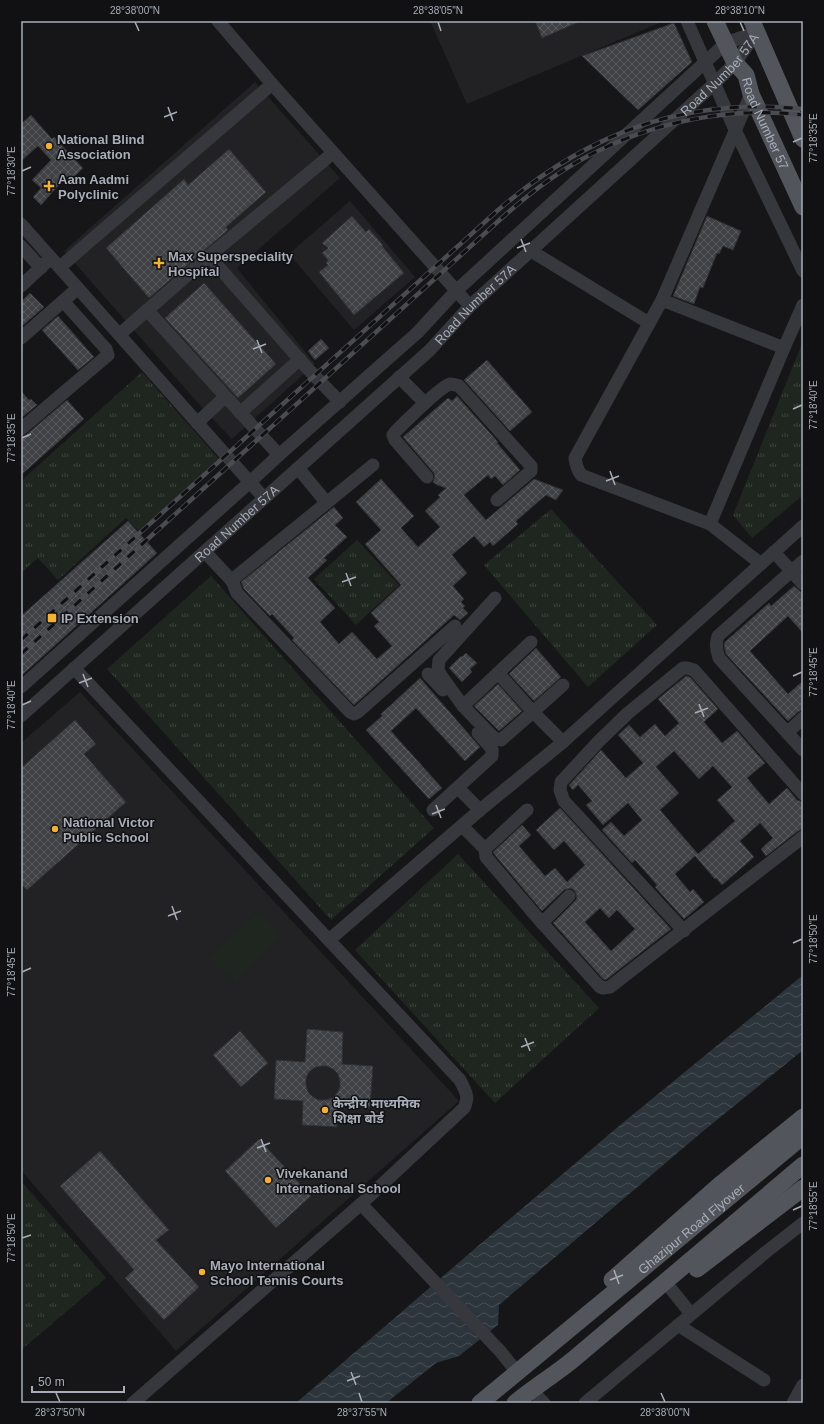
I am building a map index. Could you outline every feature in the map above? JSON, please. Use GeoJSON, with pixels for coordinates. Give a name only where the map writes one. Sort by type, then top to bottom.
{"type":"FeatureCollection","features":[{"type":"Feature","properties":{"kind":"main road","name":"Road Number 57"},"geometry":{"type":"LineString","coordinates":[[715,21],[735,63],[746,75],[751,94],[803,207]]}},
{"type":"Feature","properties":{"kind":"main road"},"geometry":{"type":"LineString","coordinates":[[755,27],[803,139]]}},
{"type":"Feature","properties":{"kind":"main road"},"geometry":{"type":"LineString","coordinates":[[562,1336],[576,1312],[722,1183],[803,1117]]}},
{"type":"Feature","properties":{"kind":"main road","name":"Ghazipur Road Flyover"},"geometry":{"type":"LineString","coordinates":[[480,1403],[803,1136]]}},
{"type":"Feature","properties":{"kind":"main road","name":"Ghazipur Road Flyover"},"geometry":{"type":"LineString","coordinates":[[576,1358],[803,1165]]}},
{"type":"Feature","properties":{"kind":"main road"},"geometry":{"type":"LineString","coordinates":[[515,1403],[576,1358],[605,1341],[803,1188]]}},
{"type":"Feature","properties":{"kind":"street"},"geometry":{"type":"LineString","coordinates":[[218,21],[333,153],[470,306]]}},
{"type":"Feature","properties":{"kind":"street"},"geometry":{"type":"LineString","coordinates":[[687,21],[735,130],[803,271]]}},
{"type":"Feature","properties":{"kind":"street","name":"Road Number 57A"},"geometry":{"type":"LineString","coordinates":[[21,687],[417,333],[456,291],[704,62],[726,43],[755,27]]}},
{"type":"Feature","properties":{"kind":"street","name":"Road Number 57A"},"geometry":{"type":"LineString","coordinates":[[21,716],[430,350],[470,306],[715,83],[735,63],[755,27]]}},
{"type":"Feature","properties":{"kind":"street"},"geometry":{"type":"LineString","coordinates":[[21,286],[41,268],[56,263],[272,84]]}},
{"type":"Feature","properties":{"kind":"street"},"geometry":{"type":"LineString","coordinates":[[751,94],[662,300],[575,458],[576,465],[581,474],[710,524],[761,564]]}},
{"type":"Feature","properties":{"kind":"street"},"geometry":{"type":"LineString","coordinates":[[120,334],[208,256],[333,153]]}},
{"type":"Feature","properties":{"kind":"street"},"geometry":{"type":"LineString","coordinates":[[21,224],[264,498]]}},
{"type":"Feature","properties":{"kind":"street"},"geometry":{"type":"LineString","coordinates":[[21,246],[41,268]]}},
{"type":"Feature","properties":{"kind":"street"},"geometry":{"type":"LineString","coordinates":[[530,251],[649,323]]}},
{"type":"Feature","properties":{"kind":"street"},"geometry":{"type":"LineString","coordinates":[[208,256],[308,369],[340,402]]}},
{"type":"Feature","properties":{"kind":"street"},"geometry":{"type":"LineString","coordinates":[[21,338],[78,288]]}},
{"type":"Feature","properties":{"kind":"street"},"geometry":{"type":"LineString","coordinates":[[662,300],[784,348]]}},
{"type":"Feature","properties":{"kind":"street"},"geometry":{"type":"LineString","coordinates":[[21,429],[108,355],[106,349],[63,301]]}},
{"type":"Feature","properties":{"kind":"street"},"geometry":{"type":"LineString","coordinates":[[710,524],[803,305]]}},
{"type":"Feature","properties":{"kind":"street"},"geometry":{"type":"LineString","coordinates":[[147,310],[279,455]]}},
{"type":"Feature","properties":{"kind":"street"},"geometry":{"type":"LineString","coordinates":[[240,413],[300,359]]}},
{"type":"Feature","properties":{"kind":"street"},"geometry":{"type":"LineString","coordinates":[[399,377],[425,403]]}},
{"type":"Feature","properties":{"kind":"street"},"geometry":{"type":"LineString","coordinates":[[427,477],[395,440],[394,435],[395,432],[425,403],[448,385],[454,384],[459,386],[531,466],[531,471],[497,500]]}},
{"type":"Feature","properties":{"kind":"street"},"geometry":{"type":"LineString","coordinates":[[198,422],[225,397]]}},
{"type":"Feature","properties":{"kind":"street"},"geometry":{"type":"LineString","coordinates":[[233,582],[233,579],[373,465]]}},
{"type":"Feature","properties":{"kind":"street"},"geometry":{"type":"LineString","coordinates":[[298,468],[326,502]]}},
{"type":"Feature","properties":{"kind":"street"},"geometry":{"type":"LineString","coordinates":[[329,940],[480,810],[563,742],[803,526]]}},
{"type":"Feature","properties":{"kind":"street"},"geometry":{"type":"LineString","coordinates":[[205,552],[233,582],[234,588],[237,592],[350,712],[354,714],[456,626]]}},
{"type":"Feature","properties":{"kind":"street"},"geometry":{"type":"LineString","coordinates":[[774,552],[803,584]]}},
{"type":"Feature","properties":{"kind":"street"},"geometry":{"type":"LineString","coordinates":[[803,561],[718,636],[716,643],[716,651],[719,658],[803,750]]}},
{"type":"Feature","properties":{"kind":"street"},"geometry":{"type":"LineString","coordinates":[[495,598],[439,660],[438,670],[440,674],[463,706],[494,738],[501,740],[563,685]]}},
{"type":"Feature","properties":{"kind":"street"},"geometry":{"type":"LineString","coordinates":[[463,706],[531,642]]}},
{"type":"Feature","properties":{"kind":"street"},"geometry":{"type":"LineString","coordinates":[[74,668],[460,1080],[466,1092],[468,1101],[464,1108],[361,1204],[133,1403]]}},
{"type":"Feature","properties":{"kind":"street"},"geometry":{"type":"LineString","coordinates":[[684,931],[564,801],[560,790],[561,782],[599,741],[628,713],[683,668],[691,668],[803,794]]}},
{"type":"Feature","properties":{"kind":"street"},"geometry":{"type":"LineString","coordinates":[[498,673],[533,712],[563,742]]}},
{"type":"Feature","properties":{"kind":"street"},"geometry":{"type":"LineString","coordinates":[[428,674],[493,752],[492,756],[434,810]]}},
{"type":"Feature","properties":{"kind":"street"},"geometry":{"type":"LineString","coordinates":[[612,698],[628,713]]}},
{"type":"Feature","properties":{"kind":"street"},"geometry":{"type":"LineString","coordinates":[[787,733],[803,718]]}},
{"type":"Feature","properties":{"kind":"street"},"geometry":{"type":"LineString","coordinates":[[458,788],[480,810]]}},
{"type":"Feature","properties":{"kind":"street"},"geometry":{"type":"LineString","coordinates":[[485,850],[528,810]]}},
{"type":"Feature","properties":{"kind":"street"},"geometry":{"type":"LineString","coordinates":[[462,826],[485,850],[487,859],[542,923],[600,987],[603,988],[610,988],[803,837]]}},
{"type":"Feature","properties":{"kind":"street"},"geometry":{"type":"LineString","coordinates":[[542,923],[569,896]]}},
{"type":"Feature","properties":{"kind":"street"},"geometry":{"type":"LineString","coordinates":[[361,1204],[500,1351],[517,1372]]}},
{"type":"Feature","properties":{"kind":"street"},"geometry":{"type":"LineString","coordinates":[[585,1403],[803,1223]]}},
{"type":"Feature","properties":{"kind":"street"},"geometry":{"type":"LineString","coordinates":[[671,1289],[691,1314]]}},
{"type":"Feature","properties":{"kind":"street"},"geometry":{"type":"LineString","coordinates":[[678,1325],[764,1380]]}},
{"type":"Feature","properties":{"kind":"street"},"geometry":{"type":"LineString","coordinates":[[792,1403],[803,1384]]}},
{"type":"Feature","properties":{"kind":"street"},"geometry":{"type":"LineString","coordinates":[[531,1390],[544,1403]]}},
{"type":"Feature","properties":{"kind":"shaded area"},"geometry":{"type":"Polygon","coordinates":[[[430,21],[664,21],[467,104],[430,21]]]}},
{"type":"Feature","properties":{"kind":"shaded area","name":"Max Superspeciality Hospital"},"geometry":{"type":"Polygon","coordinates":[[[255,82],[340,178],[237,268],[315,364],[232,439],[207,413],[64,251],[255,82]]]}},
{"type":"Feature","properties":{"kind":"shaded area"},"geometry":{"type":"Polygon","coordinates":[[[350,201],[415,277],[354,330],[289,254],[350,201]]]}},
{"type":"Feature","properties":{"kind":"shaded area"},"geometry":{"type":"Polygon","coordinates":[[[80,692],[459,1101],[176,1351],[21,1170],[21,743],[80,692]]]}},
{"type":"Feature","properties":{"kind":"green space"},"geometry":{"type":"Polygon","coordinates":[[[803,341],[803,495],[752,538],[733,515],[803,341]]]}},
{"type":"Feature","properties":{"kind":"green space"},"geometry":{"type":"Polygon","coordinates":[[[142,372],[219,459],[139,531],[126,518],[58,580],[38,558],[21,573],[21,481],[142,372]]]}},
{"type":"Feature","properties":{"kind":"green space"},"geometry":{"type":"Polygon","coordinates":[[[551,509],[657,625],[588,687],[484,565],[551,509]]]}},
{"type":"Feature","properties":{"kind":"green space"},"geometry":{"type":"Polygon","coordinates":[[[357,540],[399,585],[356,625],[314,579],[357,540]]]}},
{"type":"Feature","properties":{"kind":"green space"},"geometry":{"type":"Polygon","coordinates":[[[211,576],[434,828],[331,920],[107,669],[211,576]]]}},
{"type":"Feature","properties":{"kind":"green space"},"geometry":{"type":"Polygon","coordinates":[[[458,854],[599,1008],[495,1103],[355,950],[458,854]]]}},
{"type":"Feature","properties":{"kind":"green space"},"geometry":{"type":"Polygon","coordinates":[[[259,911],[280,936],[236,981],[208,958],[259,911]]]}},
{"type":"Feature","properties":{"kind":"green space"},"geometry":{"type":"Polygon","coordinates":[[[21,1181],[106,1278],[21,1350],[21,1181]]]}},
{"type":"Feature","properties":{"kind":"water"},"geometry":{"type":"Polygon","coordinates":[[[803,975],[803,1050],[702,1132],[499,1305],[498,1325],[459,1356],[436,1363],[386,1403],[296,1403],[619,1126],[803,975]]]}},
{"type":"Feature","properties":{"kind":"building"},"geometry":{"type":"Polygon","coordinates":[[[535,21],[581,21],[542,38],[535,21]]]}},
{"type":"Feature","properties":{"kind":"building"},"geometry":{"type":"Polygon","coordinates":[[[674,23],[692,62],[638,110],[582,56],[674,23]]]}},
{"type":"Feature","properties":{"kind":"building"},"geometry":{"type":"Polygon","coordinates":[[[31,115],[52,139],[54,137],[83,168],[71,180],[67,176],[41,205],[33,197],[41,188],[32,180],[51,160],[38,146],[21,161],[21,124],[31,115]]]}},
{"type":"Feature","properties":{"kind":"building"},"geometry":{"type":"Polygon","coordinates":[[[229,149],[266,192],[226,227],[228,230],[149,298],[106,248],[184,179],[188,185],[229,149]]]}},
{"type":"Feature","properties":{"kind":"building"},"geometry":{"type":"Polygon","coordinates":[[[352,216],[366,232],[369,229],[404,273],[354,315],[319,272],[328,265],[326,263],[328,260],[322,253],[328,248],[322,243],[352,216]]]}},
{"type":"Feature","properties":{"kind":"building"},"geometry":{"type":"Polygon","coordinates":[[[707,216],[741,231],[733,250],[723,246],[719,254],[717,253],[703,288],[700,287],[694,304],[673,296],[707,216]]]}},
{"type":"Feature","properties":{"kind":"building"},"geometry":{"type":"Polygon","coordinates":[[[204,283],[276,364],[238,398],[165,318],[204,283]]]}},
{"type":"Feature","properties":{"kind":"building"},"geometry":{"type":"Polygon","coordinates":[[[30,293],[44,307],[21,327],[21,302],[30,293]]]}},
{"type":"Feature","properties":{"kind":"building"},"geometry":{"type":"Polygon","coordinates":[[[58,316],[94,357],[78,370],[42,330],[58,316]]]}},
{"type":"Feature","properties":{"kind":"building"},"geometry":{"type":"Polygon","coordinates":[[[321,339],[329,348],[315,360],[308,351],[321,339]]]}},
{"type":"Feature","properties":{"kind":"building"},"geometry":{"type":"Polygon","coordinates":[[[487,360],[532,412],[510,431],[464,380],[487,360]]]}},
{"type":"Feature","properties":{"kind":"building"},"geometry":{"type":"Polygon","coordinates":[[[21,391],[29,400],[31,399],[37,405],[21,418],[21,391]]]}},
{"type":"Feature","properties":{"kind":"building"},"geometry":{"type":"Polygon","coordinates":[[[457,396],[498,442],[497,443],[520,470],[503,485],[495,476],[491,479],[488,475],[464,495],[486,520],[534,479],[563,490],[556,500],[546,495],[516,521],[518,524],[493,546],[490,542],[484,547],[474,536],[452,555],[467,573],[453,586],[464,599],[461,602],[465,606],[463,608],[468,613],[460,620],[454,615],[354,705],[292,640],[294,638],[272,614],[270,616],[244,589],[241,582],[334,507],[343,518],[335,525],[347,537],[324,558],[327,560],[308,578],[335,608],[320,622],[339,644],[352,632],[377,659],[392,646],[374,626],[379,622],[371,613],[401,585],[365,544],[381,530],[356,502],[381,479],[414,516],[401,528],[418,547],[440,527],[425,511],[440,497],[438,495],[446,488],[433,482],[435,476],[433,472],[403,437],[448,398],[452,401],[457,396]]]}},
{"type":"Feature","properties":{"kind":"building"},"geometry":{"type":"Polygon","coordinates":[[[67,400],[84,419],[21,475],[21,437],[26,435],[67,400]]]}},
{"type":"Feature","properties":{"kind":"building","name":"IP Extension"},"geometry":{"type":"Polygon","coordinates":[[[128,521],[157,553],[21,676],[21,616],[128,521]]]}},
{"type":"Feature","properties":{"kind":"building"},"geometry":{"type":"Polygon","coordinates":[[[794,586],[803,594],[803,633],[788,616],[750,651],[788,694],[803,681],[803,710],[798,712],[788,721],[726,654],[724,645],[725,642],[769,603],[771,606],[794,586]]]}},
{"type":"Feature","properties":{"kind":"building"},"geometry":{"type":"Polygon","coordinates":[[[536,648],[561,677],[534,701],[509,674],[536,648]]]}},
{"type":"Feature","properties":{"kind":"building"},"geometry":{"type":"Polygon","coordinates":[[[466,653],[477,663],[470,669],[472,672],[462,682],[449,668],[466,653]]]}},
{"type":"Feature","properties":{"kind":"building"},"geometry":{"type":"Polygon","coordinates":[[[686,676],[690,677],[718,709],[704,722],[722,743],[737,731],[765,763],[747,778],[769,804],[787,788],[797,800],[803,802],[803,829],[798,831],[766,856],[761,849],[773,838],[760,823],[740,841],[754,857],[722,885],[695,856],[675,874],[690,892],[693,889],[704,902],[684,919],[655,887],[657,885],[635,860],[632,863],[602,830],[611,822],[624,836],[642,820],[628,803],[603,825],[586,805],[592,801],[578,785],[573,790],[569,785],[601,750],[626,778],[643,763],[618,735],[629,725],[640,737],[655,724],[665,736],[679,723],[658,699],[686,676]],[[674,751],[656,767],[679,793],[660,810],[698,854],[735,821],[717,800],[732,787],[713,766],[699,779],[674,751]]]}},
{"type":"Feature","properties":{"kind":"building"},"geometry":{"type":"Polygon","coordinates":[[[420,678],[480,747],[465,761],[416,708],[391,731],[442,788],[429,799],[366,730],[420,678]]]}},
{"type":"Feature","properties":{"kind":"building"},"geometry":{"type":"Polygon","coordinates":[[[498,684],[522,711],[499,731],[474,706],[498,684]]]}},
{"type":"Feature","properties":{"kind":"building"},"geometry":{"type":"Polygon","coordinates":[[[75,720],[96,744],[84,754],[126,802],[27,890],[21,884],[21,768],[75,720]]]}},
{"type":"Feature","properties":{"kind":"building"},"geometry":{"type":"Polygon","coordinates":[[[560,808],[671,929],[604,980],[553,923],[575,901],[577,898],[575,891],[571,888],[564,890],[542,911],[493,852],[522,825],[531,835],[519,846],[545,876],[555,868],[567,882],[585,865],[564,841],[554,850],[536,830],[560,808]],[[600,908],[585,922],[611,951],[635,929],[617,910],[609,918],[600,908]]]}},
{"type":"Feature","properties":{"kind":"building"},"geometry":{"type":"Polygon","coordinates":[[[307,1029],[343,1032],[342,1064],[373,1066],[370,1107],[338,1105],[337,1127],[302,1125],[303,1101],[274,1099],[276,1060],[305,1062],[307,1029]],[[327,1066],[314,1068],[309,1072],[306,1078],[308,1092],[318,1100],[332,1098],[340,1087],[338,1074],[327,1066]]]}},
{"type":"Feature","properties":{"kind":"building"},"geometry":{"type":"Polygon","coordinates":[[[240,1031],[268,1063],[241,1087],[213,1055],[240,1031]]]}},
{"type":"Feature","properties":{"kind":"building"},"geometry":{"type":"Polygon","coordinates":[[[259,1139],[311,1196],[276,1228],[225,1171],[259,1139]]]}},
{"type":"Feature","properties":{"kind":"building"},"geometry":{"type":"Polygon","coordinates":[[[100,1151],[169,1230],[156,1240],[199,1287],[164,1320],[125,1278],[134,1270],[60,1186],[100,1151]]]}},
{"type":"Feature","properties":{"kind":"railway"},"geometry":{"type":"LineString","coordinates":[[21,640],[497,211],[531,184],[566,160],[602,141],[639,126],[678,115],[718,109],[759,107],[803,109]]}},
{"type":"Feature","properties":{"kind":"railway"},"geometry":{"type":"LineString","coordinates":[[21,654],[504,216],[555,176],[577,162],[613,144],[639,134],[692,119],[748,113],[803,115]]}},
{"type":"Feature","properties":{"kind":"place","name":"National Blind Association"},"geometry":{"type":"Point","coordinates":[49,146]}},
{"type":"Feature","properties":{"kind":"place","name":"Aam Aadmi Polyclinic"},"geometry":{"type":"Point","coordinates":[49,186]}},
{"type":"Feature","properties":{"kind":"place","name":"Max Superspeciality Hospital"},"geometry":{"type":"Point","coordinates":[159,263]}},
{"type":"Feature","properties":{"kind":"place","name":"IP Extension"},"geometry":{"type":"Point","coordinates":[52,618]}},
{"type":"Feature","properties":{"kind":"place","name":"National Victor Public School"},"geometry":{"type":"Point","coordinates":[55,829]}},
{"type":"Feature","properties":{"kind":"place","name":"केन्द्रीय माध्यमिक शिक्षा बोर्ड"},"geometry":{"type":"Point","coordinates":[325,1110]}},
{"type":"Feature","properties":{"kind":"place","name":"Vivekanand International School"},"geometry":{"type":"Point","coordinates":[268,1180]}},
{"type":"Feature","properties":{"kind":"place","name":"Mayo International School Tennis Courts"},"geometry":{"type":"Point","coordinates":[202,1272]}}]}
